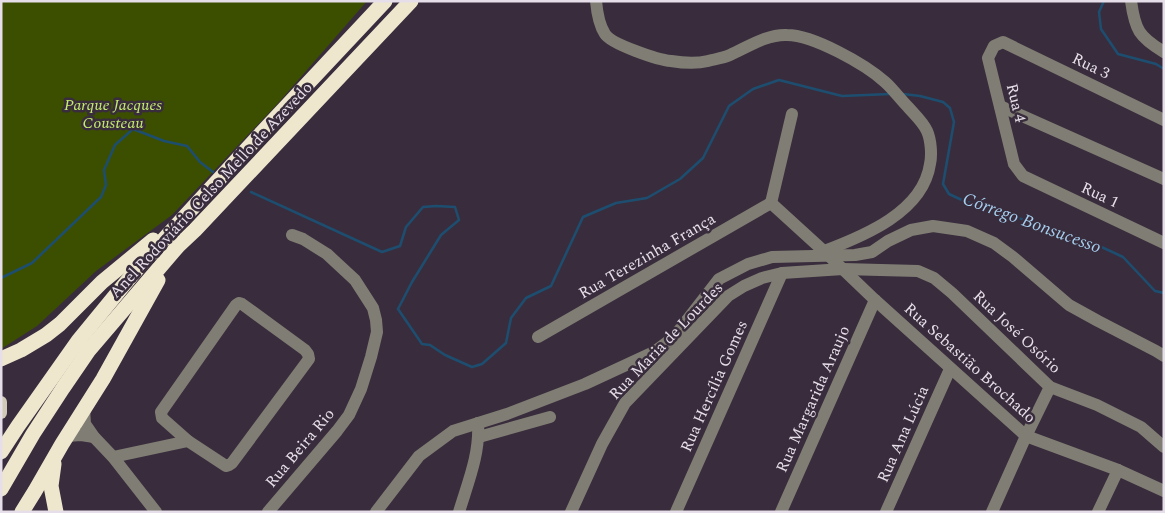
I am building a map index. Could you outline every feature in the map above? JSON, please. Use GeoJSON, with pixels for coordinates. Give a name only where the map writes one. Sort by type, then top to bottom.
{"type":"FeatureCollection","features":[{"type":"Feature","properties":{"kind":"highway","name":"Anel Rodoviário Celso Mello de Azevedo"},"geometry":{"type":"LineString","coordinates":[[1,452],[78,341],[142,263],[385,1]]}},
{"type":"Feature","properties":{"kind":"highway","name":"Anel Rodoviário Celso Mello de Azevedo"},"geometry":{"type":"LineString","coordinates":[[1,488],[33,434],[89,350],[178,246],[411,1]]}},
{"type":"Feature","properties":{"kind":"highway"},"geometry":{"type":"LineString","coordinates":[[1,359],[21,350],[60,324],[102,282],[209,192]]}},
{"type":"Feature","properties":{"kind":"highway"},"geometry":{"type":"LineString","coordinates":[[22,512],[102,379],[178,246]]}},
{"type":"Feature","properties":{"kind":"highway"},"geometry":{"type":"LineString","coordinates":[[56,512],[51,480],[53,468],[64,440]]}},
{"type":"Feature","properties":{"kind":"main road"},"geometry":{"type":"LineString","coordinates":[[1,402],[1,413]]}},
{"type":"Feature","properties":{"kind":"street"},"geometry":{"type":"LineString","coordinates":[[596,1],[600,22],[606,35],[611,40],[627,48],[669,61],[707,62],[728,56],[756,42],[787,34],[810,39],[843,54],[885,82],[927,130],[931,163],[928,176],[914,199],[901,211],[872,231],[829,251]]}},
{"type":"Feature","properties":{"kind":"street"},"geometry":{"type":"LineString","coordinates":[[1130,1],[1138,30],[1148,42],[1164,52]]}},
{"type":"Feature","properties":{"kind":"street","name":"Rua 4"},"geometry":{"type":"LineString","coordinates":[[1003,42],[994,46],[988,58],[1014,164],[1023,176]]}},
{"type":"Feature","properties":{"kind":"street","name":"Rua 3"},"geometry":{"type":"LineString","coordinates":[[1003,42],[1164,120]]}},
{"type":"Feature","properties":{"kind":"street"},"geometry":{"type":"LineString","coordinates":[[1000,106],[1164,179]]}},
{"type":"Feature","properties":{"kind":"street"},"geometry":{"type":"LineString","coordinates":[[771,203],[792,114]]}},
{"type":"Feature","properties":{"kind":"street","name":"Rua 1"},"geometry":{"type":"LineString","coordinates":[[1023,176],[1164,243]]}},
{"type":"Feature","properties":{"kind":"street","name":"Rua Sebastião Brochado"},"geometry":{"type":"LineString","coordinates":[[771,203],[829,251],[843,269],[875,300],[1026,436],[1118,470],[1164,491]]}},
{"type":"Feature","properties":{"kind":"street","name":"Rua Terezinha França"},"geometry":{"type":"LineString","coordinates":[[538,337],[771,203]]}},
{"type":"Feature","properties":{"kind":"street"},"geometry":{"type":"LineString","coordinates":[[376,512],[419,456],[453,431],[507,414],[585,384],[654,352],[674,338],[719,279],[748,264],[772,257],[829,251],[855,255],[872,252],[911,230],[933,226],[967,231],[994,243],[1069,305],[1164,356]]}},
{"type":"Feature","properties":{"kind":"street","name":"Rua Beira Rio"},"geometry":{"type":"LineString","coordinates":[[268,512],[349,414],[361,389],[377,332],[373,308],[355,280],[327,254],[303,239],[292,235]]}},
{"type":"Feature","properties":{"kind":"street","name":"Rua Maria de Lourdes"},"geometry":{"type":"LineString","coordinates":[[571,512],[602,444],[625,403],[728,296],[762,278],[782,273],[843,269]]}},
{"type":"Feature","properties":{"kind":"street","name":"Rua José Osório"},"geometry":{"type":"LineString","coordinates":[[843,269],[918,271],[934,278],[1050,387],[1097,405],[1141,427],[1164,447]]}},
{"type":"Feature","properties":{"kind":"street","name":"Rua Hercília Gomes"},"geometry":{"type":"LineString","coordinates":[[676,512],[782,273]]}},
{"type":"Feature","properties":{"kind":"street","name":"Rua Margarida Araujo"},"geometry":{"type":"LineString","coordinates":[[781,512],[875,300]]}},
{"type":"Feature","properties":{"kind":"street"},"geometry":{"type":"LineString","coordinates":[[113,457],[188,440],[226,466],[229,465],[309,359],[308,354],[242,304],[236,305],[161,412],[162,418],[188,440]]}},
{"type":"Feature","properties":{"kind":"street","name":"Rua Ana Lúcia"},"geometry":{"type":"LineString","coordinates":[[886,512],[950,369]]}},
{"type":"Feature","properties":{"kind":"street"},"geometry":{"type":"LineString","coordinates":[[992,512],[1050,387]]}},
{"type":"Feature","properties":{"kind":"street"},"geometry":{"type":"LineString","coordinates":[[84,408],[85,424],[94,438],[113,457],[156,512]]}},
{"type":"Feature","properties":{"kind":"street"},"geometry":{"type":"LineString","coordinates":[[479,437],[550,418]]}},
{"type":"Feature","properties":{"kind":"street"},"geometry":{"type":"LineString","coordinates":[[459,512],[476,456],[479,437],[478,423]]}},
{"type":"Feature","properties":{"kind":"street"},"geometry":{"type":"LineString","coordinates":[[64,440],[80,434],[94,438]]}},
{"type":"Feature","properties":{"kind":"street"},"geometry":{"type":"LineString","coordinates":[[1098,512],[1118,470]]}},
{"type":"Feature","properties":{"kind":"green space","name":"Parque Jacques Cousteau"},"geometry":{"type":"Polygon","coordinates":[[[1,1],[367,1],[279,102],[172,215],[96,271],[37,326],[1,349],[1,1]]]}},
{"type":"Feature","properties":{"kind":"waterway","name":"Córrego Bonsucesso"},"geometry":{"type":"LineString","coordinates":[[1104,1],[1099,12],[1101,29],[1118,54],[1156,64],[1164,69]]}},
{"type":"Feature","properties":{"kind":"waterway","name":"Córrego Bonsucesso"},"geometry":{"type":"LineString","coordinates":[[251,192],[382,252],[400,246],[406,227],[423,207],[455,207],[459,220],[441,235],[398,309],[422,344],[430,345],[445,355],[472,367],[482,364],[506,343],[511,318],[526,298],[551,286],[583,217],[616,203],[647,198],[680,179],[703,158],[729,106],[753,89],[779,80],[842,96],[890,94]]}},
{"type":"Feature","properties":{"kind":"waterway","name":"Córrego Bonsucesso"},"geometry":{"type":"LineString","coordinates":[[903,94],[943,102],[950,108],[954,122],[943,184],[949,194],[964,201],[1082,238],[1123,257],[1155,291],[1164,293]]}},
{"type":"Feature","properties":{"kind":"waterway","name":"Córrego Bonsucesso"},"geometry":{"type":"LineString","coordinates":[[1,278],[32,263],[101,197],[106,185],[104,170],[115,145],[133,129],[164,141],[187,146],[200,162],[213,172]]}}]}
